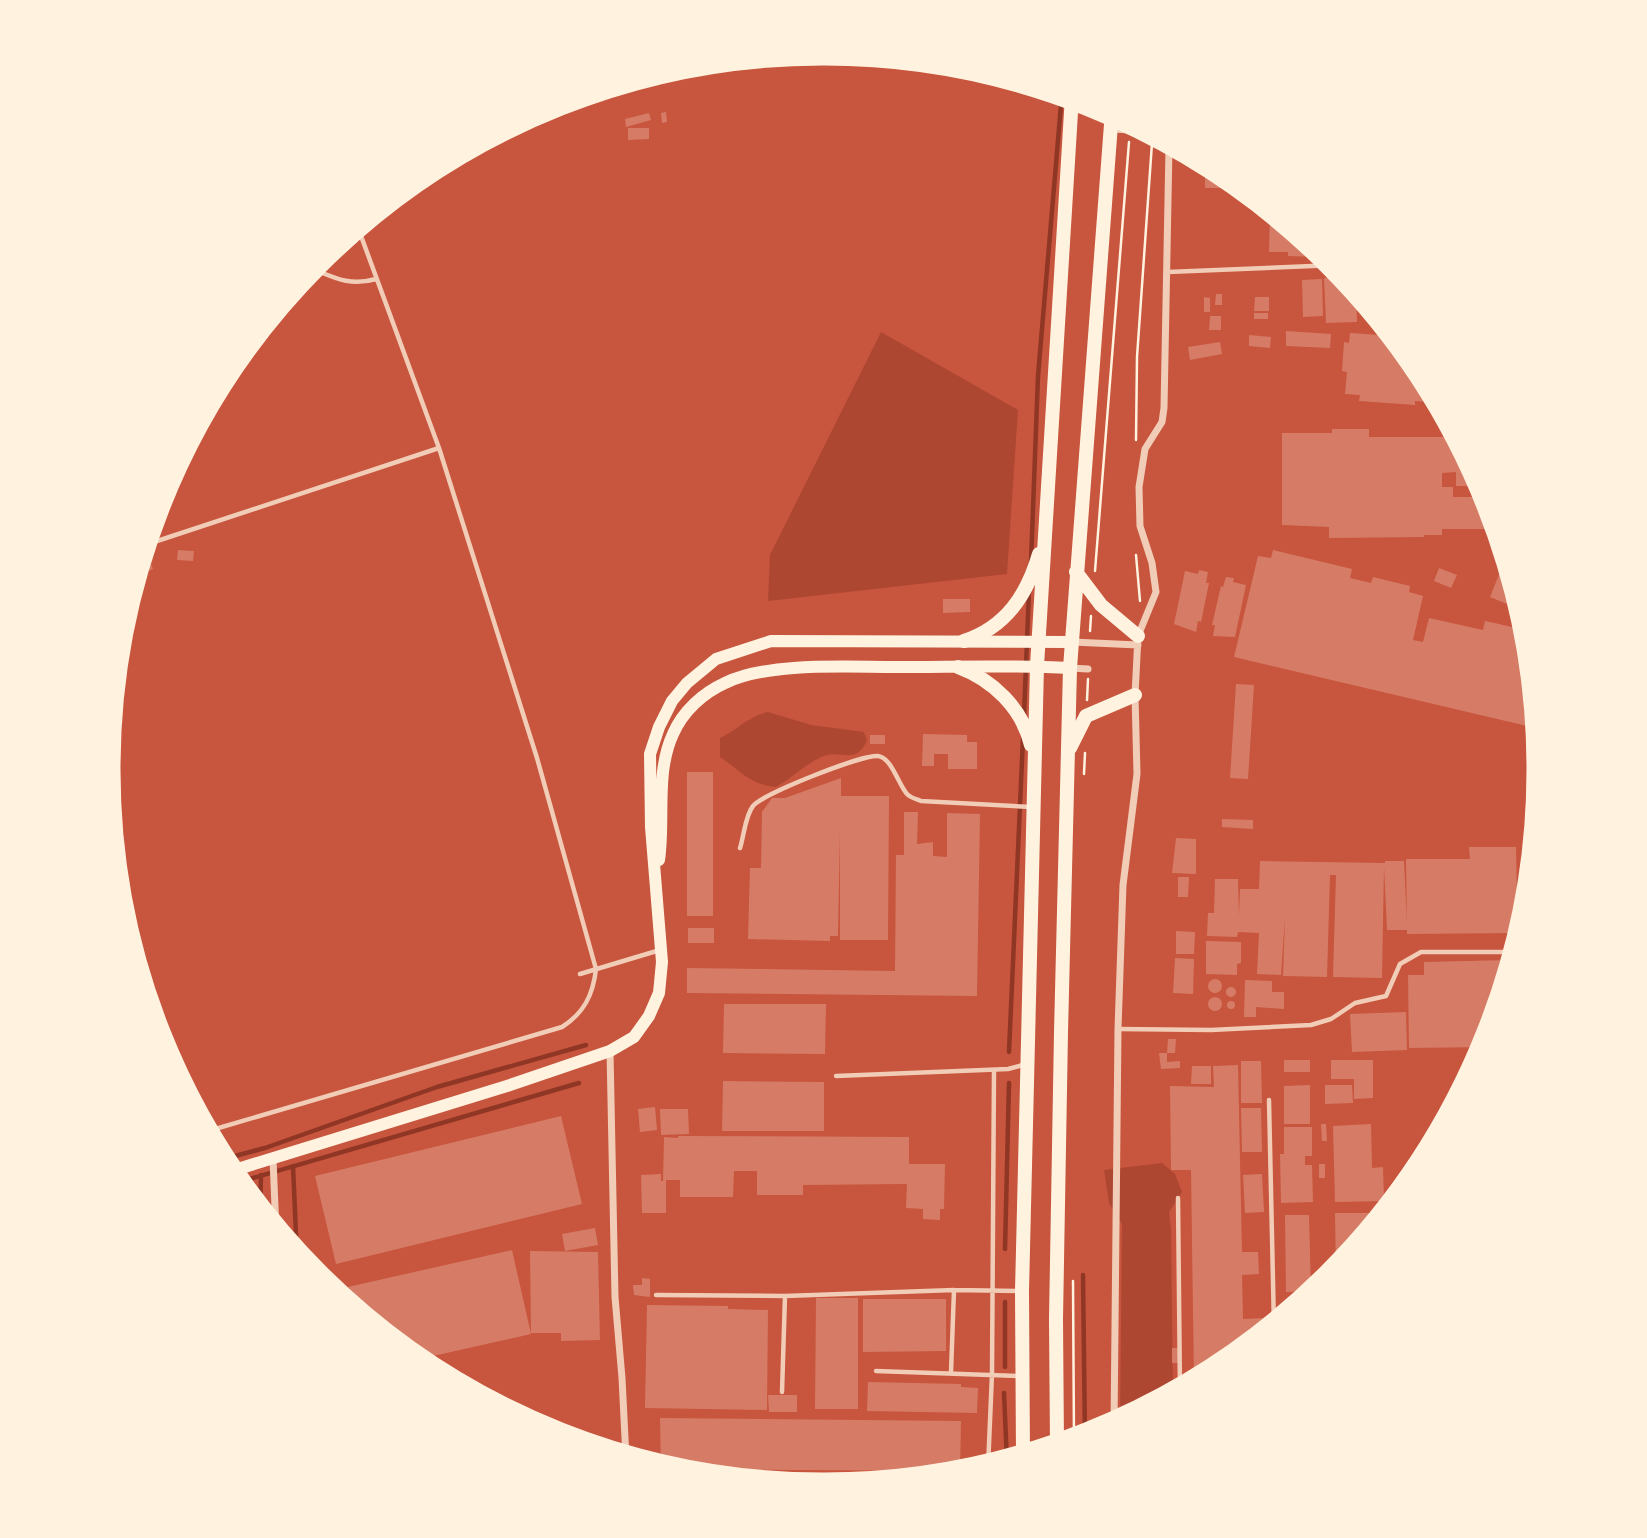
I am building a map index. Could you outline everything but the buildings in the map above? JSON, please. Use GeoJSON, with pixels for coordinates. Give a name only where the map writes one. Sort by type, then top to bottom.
{"type":"FeatureCollection","features":[{"type":"Feature","properties":{"kind":"highway"},"geometry":{"type":"LineString","coordinates":[[1023,1448],[1022,1292],[1037,666],[1071,107]]}},
{"type":"Feature","properties":{"kind":"highway"},"geometry":{"type":"LineString","coordinates":[[1057,1437],[1056,1319],[1071,642],[1111,123]]}},
{"type":"Feature","properties":{"kind":"highway"},"geometry":{"type":"LineString","coordinates":[[964,641],[981,636],[1014,608],[1036,566],[1045,534]]}},
{"type":"Feature","properties":{"kind":"highway"},"geometry":{"type":"LineString","coordinates":[[1076,572],[1097,600],[1138,640]]}},
{"type":"Feature","properties":{"kind":"highway"},"geometry":{"type":"LineString","coordinates":[[958,667],[981,678],[1008,701],[1028,734],[1034,764]]}},
{"type":"Feature","properties":{"kind":"highway"},"geometry":{"type":"LineString","coordinates":[[1067,753],[1086,716],[1135,695]]}},
{"type":"Feature","properties":{"kind":"main road"},"geometry":{"type":"LineString","coordinates":[[240,1169],[610,1051],[634,1037],[649,1016],[659,993],[660,949],[649,779],[650,754],[672,701],[687,683],[716,659],[771,640],[1071,642]]}},
{"type":"Feature","properties":{"kind":"main road"},"geometry":{"type":"LineString","coordinates":[[656,880],[662,840],[663,766],[672,735],[692,705],[725,683],[771,671],[836,667],[1070,668]]}},
{"type":"Feature","properties":{"kind":"street"},"geometry":{"type":"LineString","coordinates":[[1111,129],[1128,130]]}},
{"type":"Feature","properties":{"kind":"street"},"geometry":{"type":"LineString","coordinates":[[1114,1414],[1118,1029],[1123,886],[1137,774],[1135,695],[1138,640],[1156,592],[1152,563],[1140,526],[1139,487],[1145,449],[1162,422],[1164,408],[1169,152]]}},
{"type":"Feature","properties":{"kind":"street"},"geometry":{"type":"LineString","coordinates":[[1071,642],[1138,640]]}},
{"type":"Feature","properties":{"kind":"street"},"geometry":{"type":"LineString","coordinates":[[1070,668],[1088,669]]}},
{"type":"Feature","properties":{"kind":"street"},"geometry":{"type":"LineString","coordinates":[[610,1051],[615,1297],[626,1448]]}},
{"type":"Feature","properties":{"kind":"street"},"geometry":{"type":"LineString","coordinates":[[273,1160],[275,1217]]}},
{"type":"Feature","properties":{"kind":"lane"},"geometry":{"type":"LineString","coordinates":[[215,1129],[562,1027],[572,1020],[589,1000],[594,987],[596,969],[537,758],[439,448],[360,234]]}},
{"type":"Feature","properties":{"kind":"lane"},"geometry":{"type":"LineString","coordinates":[[1168,272],[1320,266]]}},
{"type":"Feature","properties":{"kind":"lane"},"geometry":{"type":"LineString","coordinates":[[321,272],[349,282],[361,283],[376,279]]}},
{"type":"Feature","properties":{"kind":"lane"},"geometry":{"type":"LineString","coordinates":[[153,542],[439,448]]}},
{"type":"Feature","properties":{"kind":"lane"},"geometry":{"type":"LineString","coordinates":[[740,848],[754,805],[771,794],[853,761],[875,756],[883,758],[890,766],[907,794],[921,801],[1032,807]]}},
{"type":"Feature","properties":{"kind":"lane"},"geometry":{"type":"LineString","coordinates":[[580,974],[660,949]]}},
{"type":"Feature","properties":{"kind":"lane"},"geometry":{"type":"LineString","coordinates":[[1118,1029],[1211,1030],[1311,1025],[1331,1019],[1355,1003],[1387,996],[1400,964],[1421,952],[1507,952]]}},
{"type":"Feature","properties":{"kind":"lane"},"geometry":{"type":"LineString","coordinates":[[836,1076],[994,1070],[1027,1064]]}},
{"type":"Feature","properties":{"kind":"lane"},"geometry":{"type":"LineString","coordinates":[[988,1457],[992,1374],[994,1070]]}},
{"type":"Feature","properties":{"kind":"lane"},"geometry":{"type":"LineString","coordinates":[[1269,1100],[1274,1314]]}},
{"type":"Feature","properties":{"kind":"lane"},"geometry":{"type":"LineString","coordinates":[[1178,1198],[1180,1380]]}},
{"type":"Feature","properties":{"kind":"lane"},"geometry":{"type":"LineString","coordinates":[[656,1295],[785,1296],[954,1290],[1022,1292]]}},
{"type":"Feature","properties":{"kind":"lane"},"geometry":{"type":"LineString","coordinates":[[951,1372],[954,1290]]}},
{"type":"Feature","properties":{"kind":"lane"},"geometry":{"type":"LineString","coordinates":[[782,1392],[785,1296]]}},
{"type":"Feature","properties":{"kind":"lane"},"geometry":{"type":"LineString","coordinates":[[876,1371],[1022,1376]]}},
{"type":"Feature","properties":{"kind":"path"},"geometry":{"type":"LineString","coordinates":[[1090,643],[1092,606],[1097,600],[1130,131]]}},
{"type":"Feature","properties":{"kind":"path"},"geometry":{"type":"LineString","coordinates":[[1136,443],[1137,357],[1151,142]]}},
{"type":"Feature","properties":{"kind":"path"},"geometry":{"type":"LineString","coordinates":[[1136,548],[1141,608]]}},
{"type":"Feature","properties":{"kind":"path"},"geometry":{"type":"LineString","coordinates":[[1086,716],[1088,669]]}},
{"type":"Feature","properties":{"kind":"path"},"geometry":{"type":"LineString","coordinates":[[1083,785],[1085,743]]}},
{"type":"Feature","properties":{"kind":"path"},"geometry":{"type":"LineString","coordinates":[[1073,1278],[1074,1430]]}},
{"type":"Feature","properties":{"kind":"shaded area"},"geometry":{"type":"Polygon","coordinates":[[[881,332],[1018,410],[1007,574],[768,601],[770,555],[881,332]]]}},
{"type":"Feature","properties":{"kind":"shaded area"},"geometry":{"type":"Polygon","coordinates":[[[768,712],[811,725],[864,732],[867,740],[863,748],[853,755],[824,756],[776,787],[759,783],[720,757],[720,738],[768,712]]]}},
{"type":"Feature","properties":{"kind":"shaded area"},"geometry":{"type":"Polygon","coordinates":[[[1162,1163],[1175,1174],[1182,1192],[1169,1212],[1173,1384],[1120,1411],[1122,1224],[1109,1203],[1104,1170],[1162,1163]]]}},
{"type":"Feature","properties":{"kind":"waterway"},"geometry":{"type":"LineString","coordinates":[[1031,562],[1038,376],[1061,103]]}},
{"type":"Feature","properties":{"kind":"waterway"},"geometry":{"type":"LineString","coordinates":[[1024,715],[1029,591]]}},
{"type":"Feature","properties":{"kind":"waterway"},"geometry":{"type":"LineString","coordinates":[[1009,1052],[1023,738]]}},
{"type":"Feature","properties":{"kind":"waterway"},"geometry":{"type":"LineString","coordinates":[[232,1157],[265,1148],[437,1087],[586,1045]]}},
{"type":"Feature","properties":{"kind":"waterway"},"geometry":{"type":"LineString","coordinates":[[248,1180],[579,1083]]}},
{"type":"Feature","properties":{"kind":"waterway"},"geometry":{"type":"LineString","coordinates":[[1005,1249],[1009,1083]]}},
{"type":"Feature","properties":{"kind":"waterway"},"geometry":{"type":"LineString","coordinates":[[293,1166],[296,1241]]}},
{"type":"Feature","properties":{"kind":"waterway"},"geometry":{"type":"LineString","coordinates":[[260,1198],[261,1175]]}},
{"type":"Feature","properties":{"kind":"waterway"},"geometry":{"type":"LineString","coordinates":[[1083,1275],[1085,1426]]}},
{"type":"Feature","properties":{"kind":"waterway"},"geometry":{"type":"LineString","coordinates":[[1005,1302],[1005,1367]]}},
{"type":"Feature","properties":{"kind":"waterway"},"geometry":{"type":"LineString","coordinates":[[1004,1393],[1007,1453]]}}]}
